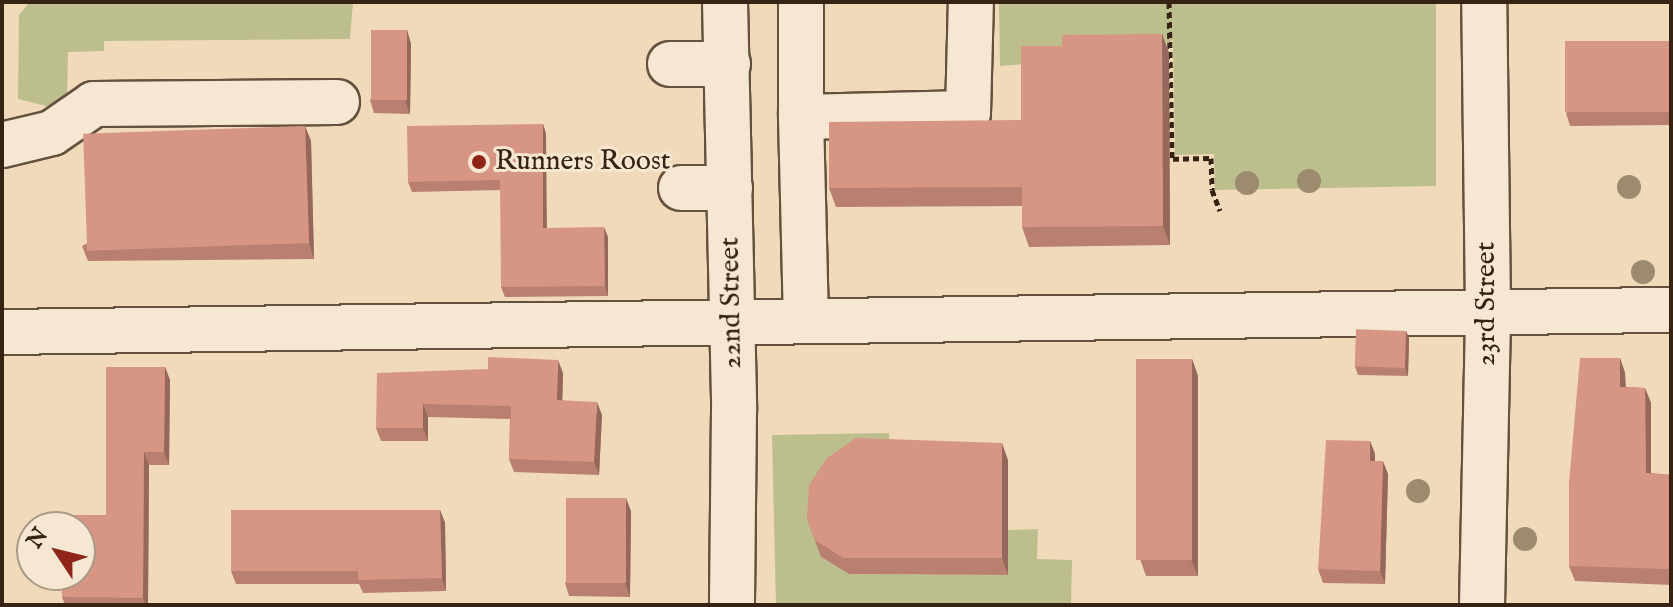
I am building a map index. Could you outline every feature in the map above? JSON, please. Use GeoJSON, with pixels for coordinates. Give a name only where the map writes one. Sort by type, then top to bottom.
{"type":"FeatureCollection","features":[{"type":"Feature","properties":{"kind":"street","name":"22nd Street"},"geometry":{"type":"LineString","coordinates":[[725,2],[732,320],[732,605]]}},
{"type":"Feature","properties":{"kind":"street"},"geometry":{"type":"LineString","coordinates":[[801,2],[806,319]]}},
{"type":"Feature","properties":{"kind":"street"},"geometry":{"type":"LineString","coordinates":[[801,117],[968,113],[971,2]]}},
{"type":"Feature","properties":{"kind":"street","name":"23rd Street"},"geometry":{"type":"LineString","coordinates":[[1482,605],[1488,309],[1484,2]]}},
{"type":"Feature","properties":{"kind":"street"},"geometry":{"type":"LineString","coordinates":[[670,64],[728,64]]}},
{"type":"Feature","properties":{"kind":"street"},"geometry":{"type":"LineString","coordinates":[[2,145],[52,133],[94,104],[337,102]]}},
{"type":"Feature","properties":{"kind":"street"},"geometry":{"type":"LineString","coordinates":[[681,188],[730,188]]}},
{"type":"Feature","properties":{"kind":"street"},"geometry":{"type":"LineString","coordinates":[[2,332],[1488,309],[1671,310]]}},
{"type":"Feature","properties":{"kind":"path"},"geometry":{"type":"LineString","coordinates":[[1169,2],[1172,159]]}},
{"type":"Feature","properties":{"kind":"path"},"geometry":{"type":"LineString","coordinates":[[1149,159],[1211,158],[1212,190],[1220,211]]}},
{"type":"Feature","properties":{"kind":"green space"},"geometry":{"type":"Polygon","coordinates":[[[30,2],[353,2],[350,39],[104,41],[104,51],[68,52],[67,100],[54,108],[18,99],[19,15],[30,2]]]}},
{"type":"Feature","properties":{"kind":"green space"},"geometry":{"type":"Polygon","coordinates":[[[999,2],[1436,2],[1436,186],[1215,190],[1214,154],[1175,155],[1173,40],[1150,54],[1000,66],[999,2]]]}},
{"type":"Feature","properties":{"kind":"green space"},"geometry":{"type":"Polygon","coordinates":[[[889,433],[890,455],[821,557],[849,574],[1007,575],[1008,530],[1038,529],[1037,559],[1072,560],[1071,605],[776,605],[772,435],[889,433]]]}},
{"type":"Feature","properties":{"kind":"building"},"geometry":{"type":"Polygon","coordinates":[[[371,30],[407,30],[407,100],[371,100],[371,30]]]}},
{"type":"Feature","properties":{"kind":"building"},"geometry":{"type":"Polygon","coordinates":[[[1162,34],[1163,226],[1022,227],[1022,187],[829,188],[829,122],[1021,120],[1021,46],[1062,46],[1062,35],[1162,34]]]}},
{"type":"Feature","properties":{"kind":"building"},"geometry":{"type":"Polygon","coordinates":[[[1565,41],[1671,41],[1671,112],[1565,112],[1565,41]]]}},
{"type":"Feature","properties":{"kind":"building"},"geometry":{"type":"Polygon","coordinates":[[[543,124],[543,228],[604,227],[605,286],[501,287],[500,180],[408,182],[407,126],[543,124]]]}},
{"type":"Feature","properties":{"kind":"building"},"geometry":{"type":"Polygon","coordinates":[[[305,126],[309,243],[87,251],[83,134],[305,126]]]}},
{"type":"Feature","properties":{"kind":"building"},"geometry":{"type":"Polygon","coordinates":[[[1356,329],[1406,331],[1405,368],[1355,366],[1356,329]]]}},
{"type":"Feature","properties":{"kind":"building"},"geometry":{"type":"Polygon","coordinates":[[[488,357],[558,360],[557,400],[597,402],[594,462],[509,459],[511,406],[423,404],[423,428],[376,428],[377,373],[488,369],[488,357]]]}},
{"type":"Feature","properties":{"kind":"building"},"geometry":{"type":"Polygon","coordinates":[[[1580,358],[1620,358],[1620,387],[1645,388],[1646,473],[1671,475],[1669,569],[1569,566],[1569,483],[1580,358]]]}},
{"type":"Feature","properties":{"kind":"building"},"geometry":{"type":"Polygon","coordinates":[[[1136,359],[1192,359],[1192,560],[1136,560],[1136,359]]]}},
{"type":"Feature","properties":{"kind":"building"},"geometry":{"type":"Polygon","coordinates":[[[106,367],[165,367],[164,452],[144,452],[143,598],[62,597],[62,591],[96,591],[96,515],[106,515],[106,367]]]}},
{"type":"Feature","properties":{"kind":"building"},"geometry":{"type":"Polygon","coordinates":[[[856,438],[1002,443],[1002,558],[843,558],[815,540],[807,519],[809,485],[827,458],[856,438]]]}},
{"type":"Feature","properties":{"kind":"building"},"geometry":{"type":"Polygon","coordinates":[[[1326,440],[1370,441],[1370,461],[1383,461],[1380,571],[1318,569],[1326,440]]]}},
{"type":"Feature","properties":{"kind":"building"},"geometry":{"type":"Polygon","coordinates":[[[566,498],[626,498],[626,583],[566,583],[566,498]]]}},
{"type":"Feature","properties":{"kind":"building"},"geometry":{"type":"Polygon","coordinates":[[[231,510],[440,510],[442,578],[358,580],[358,571],[231,571],[231,510]]]}},
{"type":"Feature","properties":{"kind":"place","name":"Runners Roost"},"geometry":{"type":"Point","coordinates":[479,162]}}]}
